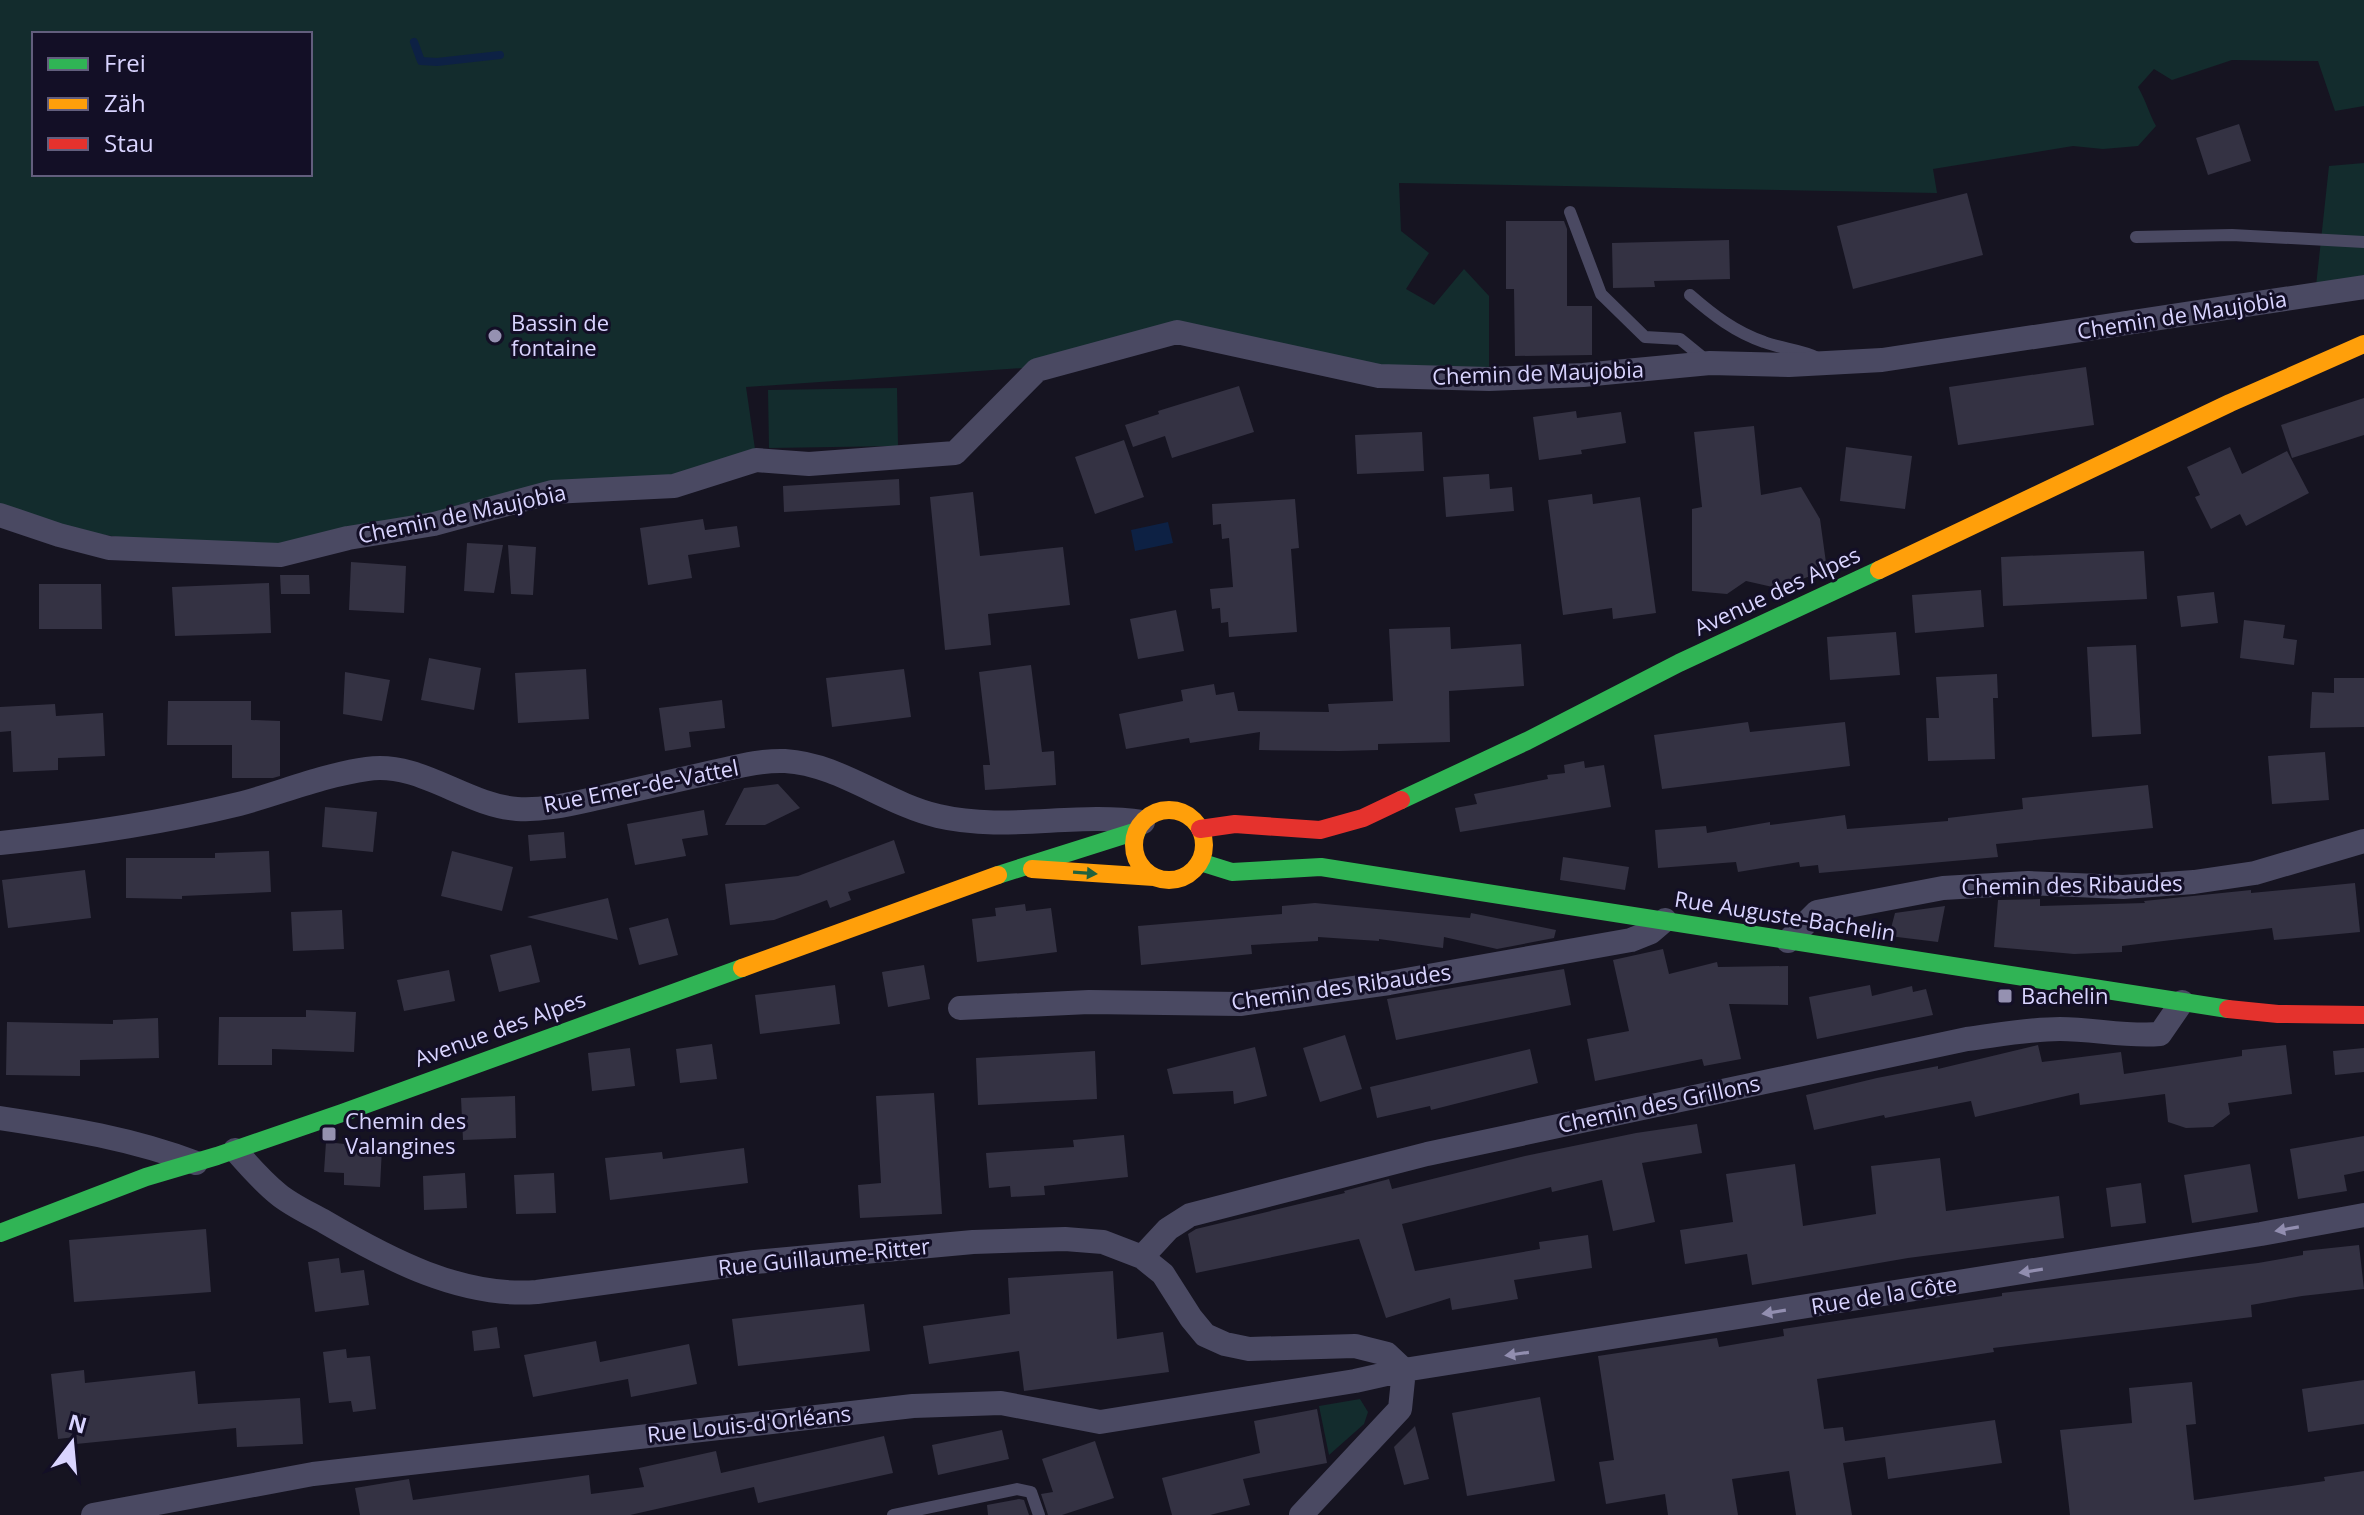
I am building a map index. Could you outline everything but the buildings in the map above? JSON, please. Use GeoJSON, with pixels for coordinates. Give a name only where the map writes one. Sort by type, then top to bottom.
{"type":"FeatureCollection","features":[{"type":"Feature","properties":{"kind":"main road","name":"Avenue des Alpes"},"geometry":{"type":"LineString","coordinates":[[1200,829],[1235,824],[1320,830],[1363,818],[1527,741],[1679,663],[2033,499],[2230,403],[2364,344]]}},
{"type":"Feature","properties":{"kind":"main road"},"geometry":{"type":"LineString","coordinates":[[1173,811],[1194,820],[1200,829],[1204,851],[1200,862],[1184,877],[1164,880],[1154,877],[1138,862],[1134,841],[1140,826],[1152,815],[1173,811]]}},
{"type":"Feature","properties":{"kind":"main road","name":"Avenue des Alpes"},"geometry":{"type":"LineString","coordinates":[[0,1233],[146,1177],[235,1150],[1140,826]]}},
{"type":"Feature","properties":{"kind":"main road","name":"Rue Auguste-Bachelin"},"geometry":{"type":"LineString","coordinates":[[1200,862],[1232,872],[1321,867],[2182,1002],[2278,1014],[2364,1015]]}},
{"type":"Feature","properties":{"kind":"main road","name":"Avenue des Alpes"},"geometry":{"type":"LineString","coordinates":[[1016,868],[1154,877]]}},
{"type":"Feature","properties":{"kind":"street","name":"Chemin de Maujobia"},"geometry":{"type":"LineString","coordinates":[[0,515],[109,548],[280,555],[348,538],[434,524],[552,492],[674,486],[756,460],[809,464],[955,453],[1037,370],[1177,332],[1379,376],[1489,379],[1583,375],[1710,363],[1789,365],[1882,360],[2364,287]]}},
{"type":"Feature","properties":{"kind":"street","name":"Rue Emer-de-Vattel"},"geometry":{"type":"LineString","coordinates":[[0,843],[70,836],[237,804],[370,768],[405,770],[478,801],[518,809],[566,805],[751,764],[785,761],[817,767],[892,801],[938,816],[992,823],[1114,818],[1140,826]]}},
{"type":"Feature","properties":{"kind":"street","name":"Chemin des Ribaudes"},"geometry":{"type":"LineString","coordinates":[[1788,941],[1817,912],[1943,888],[2028,883],[2123,887],[2194,882],[2255,873],[2364,841]]}},
{"type":"Feature","properties":{"kind":"street","name":"Chemin des Ribaudes"},"geometry":{"type":"LineString","coordinates":[[960,1008],[1089,1002],[1240,1004],[1389,983],[1631,940],[1651,932],[1665,920]]}},
{"type":"Feature","properties":{"kind":"street","name":"Chemin des Grillons"},"geometry":{"type":"LineString","coordinates":[[1142,1257],[1168,1229],[1190,1215],[1350,1172],[1967,1039],[2028,1030],[2063,1029],[2133,1036],[2160,1034],[2182,1002]]}},
{"type":"Feature","properties":{"kind":"street"},"geometry":{"type":"LineString","coordinates":[[0,1118],[79,1131],[166,1151],[196,1163]]}},
{"type":"Feature","properties":{"kind":"street","name":"Rue Guillaume-Ritter"},"geometry":{"type":"LineString","coordinates":[[235,1150],[278,1195],[355,1240],[434,1277],[486,1290],[516,1294],[755,1262],[973,1242],[1065,1239],[1103,1242],[1142,1257],[1163,1274],[1205,1335],[1225,1344],[1249,1349],[1355,1346],[1387,1354],[1404,1370]]}},
{"type":"Feature","properties":{"kind":"street","name":"Rue de la Côte"},"geometry":{"type":"LineString","coordinates":[[1404,1370],[2364,1215]]}},
{"type":"Feature","properties":{"kind":"street"},"geometry":{"type":"LineString","coordinates":[[1301,1515],[1400,1409],[1404,1370]]}},
{"type":"Feature","properties":{"kind":"street","name":"Rue Louis-d'Orléans"},"geometry":{"type":"LineString","coordinates":[[93,1515],[313,1474],[744,1424],[913,1406],[1001,1403],[1100,1422],[1355,1381],[1404,1370]]}},
{"type":"Feature","properties":{"kind":"lane"},"geometry":{"type":"LineString","coordinates":[[1570,212],[1601,294],[1645,337],[1680,339],[1710,363]]}},
{"type":"Feature","properties":{"kind":"lane"},"geometry":{"type":"LineString","coordinates":[[2136,237],[2232,235],[2364,242]]}},
{"type":"Feature","properties":{"kind":"lane"},"geometry":{"type":"LineString","coordinates":[[1690,295],[1715,317],[1739,332],[1767,344],[1803,351],[1828,363]]}},
{"type":"Feature","properties":{"kind":"lane"},"geometry":{"type":"LineString","coordinates":[[893,1515],[936,1510],[1025,1489],[1031,1492],[1039,1515]]}},
{"type":"Feature","properties":{"kind":"green space"},"geometry":{"type":"Polygon","coordinates":[[[0,0],[2364,0],[2364,106],[2335,111],[2318,61],[2232,60],[2172,80],[2154,69],[2138,87],[2156,126],[2138,146],[2103,149],[2073,146],[1933,169],[1937,193],[1399,183],[1401,231],[1429,253],[1406,289],[1434,305],[1464,269],[1489,296],[1489,376],[1379,373],[1176,328],[1037,367],[746,387],[756,456],[674,483],[287,544],[164,544],[46,526],[0,510],[0,0]]]}},
{"type":"Feature","properties":{"kind":"green space"},"geometry":{"type":"Polygon","coordinates":[[[2364,163],[2364,275],[2316,286],[2329,166],[2364,163]]]}},
{"type":"Feature","properties":{"kind":"green space"},"geometry":{"type":"Polygon","coordinates":[[[897,388],[898,446],[769,448],[768,390],[897,388]]]}},
{"type":"Feature","properties":{"kind":"green space"},"geometry":{"type":"Polygon","coordinates":[[[1360,1399],[1368,1412],[1364,1424],[1329,1455],[1319,1406],[1360,1399]]]}},
{"type":"Feature","properties":{"kind":"water"},"geometry":{"type":"Polygon","coordinates":[[[1168,522],[1173,543],[1135,551],[1131,530],[1168,522]]]}},
{"type":"Feature","properties":{"kind":"waterway"},"geometry":{"type":"LineString","coordinates":[[414,42],[421,61],[500,55]]}},
{"type":"Feature","properties":{"kind":"traffic: fast"},"geometry":{"type":"LineString","coordinates":[[1401,800],[1527,741],[1679,663],[1879,570]]}},
{"type":"Feature","properties":{"kind":"traffic: fast"},"geometry":{"type":"LineString","coordinates":[[998,875],[1137,831]]}},
{"type":"Feature","properties":{"kind":"traffic: fast"},"geometry":{"type":"LineString","coordinates":[[1200,862],[1232,872],[1321,867],[2228,1009]]}},
{"type":"Feature","properties":{"kind":"traffic: fast"},"geometry":{"type":"LineString","coordinates":[[0,1233],[146,1177],[342,1113],[742,968]]}},
{"type":"Feature","properties":{"kind":"traffic: slow"},"geometry":{"type":"LineString","coordinates":[[1879,570],[2230,403],[2364,344]]}},
{"type":"Feature","properties":{"kind":"traffic: slow"},"geometry":{"type":"LineString","coordinates":[[1169,810],[1194,820],[1204,845],[1194,870],[1169,880],[1144,870],[1134,845],[1144,820],[1169,810]]}},
{"type":"Feature","properties":{"kind":"traffic: slow"},"geometry":{"type":"LineString","coordinates":[[1032,869],[1154,877]]}},
{"type":"Feature","properties":{"kind":"traffic: slow"},"geometry":{"type":"LineString","coordinates":[[742,968],[998,875]]}},
{"type":"Feature","properties":{"kind":"traffic: jam"},"geometry":{"type":"LineString","coordinates":[[1200,829],[1235,824],[1320,830],[1363,818],[1401,800]]}},
{"type":"Feature","properties":{"kind":"traffic: jam"},"geometry":{"type":"LineString","coordinates":[[2228,1009],[2278,1014],[2364,1015]]}},
{"type":"Feature","properties":{"kind":"place","name":"Bassin de fontaine"},"geometry":{"type":"Point","coordinates":[495,336]}},
{"type":"Feature","properties":{"kind":"place","name":"Bachelin"},"geometry":{"type":"Point","coordinates":[2005,996]}},
{"type":"Feature","properties":{"kind":"place","name":"Chemin des Valangines"},"geometry":{"type":"Point","coordinates":[329,1134]}}]}
